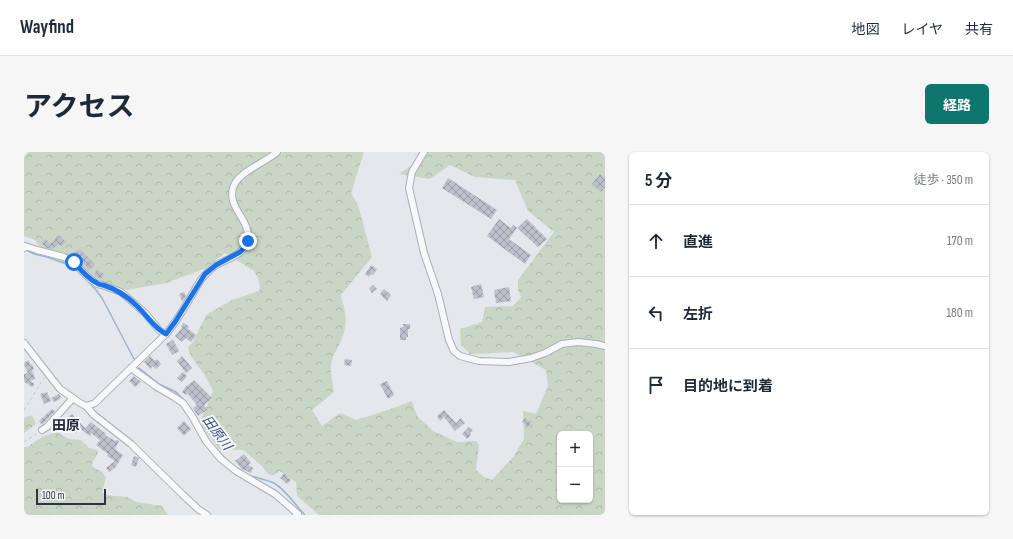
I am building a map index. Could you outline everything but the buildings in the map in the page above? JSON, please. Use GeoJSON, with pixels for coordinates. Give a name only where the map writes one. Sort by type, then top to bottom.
{"type":"FeatureCollection","features":[{"type":"Feature","properties":{"kind":"street"},"geometry":{"type":"LineString","coordinates":[[86,406],[95,403],[166,334],[205,274],[216,265],[237,255],[244,248],[248,241],[248,232],[244,221],[232,200],[234,183],[239,177],[277,152]]}},
{"type":"Feature","properties":{"kind":"street"},"geometry":{"type":"LineString","coordinates":[[424,152],[412,172],[409,188],[424,253],[438,294],[449,340],[454,351],[460,356],[479,361],[509,362],[531,358],[545,353],[562,344],[578,342],[605,346]]}},
{"type":"Feature","properties":{"kind":"street"},"geometry":{"type":"LineString","coordinates":[[24,248],[25,246],[64,257],[74,262],[97,284],[121,292],[145,314],[160,331],[166,334]]}},
{"type":"Feature","properties":{"kind":"street"},"geometry":{"type":"LineString","coordinates":[[24,343],[60,389],[86,406],[94,415],[131,444],[198,509],[207,515]]}},
{"type":"Feature","properties":{"kind":"street"},"geometry":{"type":"LineString","coordinates":[[131,368],[157,387],[183,403],[206,441],[221,459],[236,471],[275,494],[298,514],[296,515]]}},
{"type":"Feature","properties":{"kind":"street"},"geometry":{"type":"LineString","coordinates":[[42,430],[47,427],[73,398]]}},
{"type":"Feature","properties":{"kind":"path"},"geometry":{"type":"LineString","coordinates":[[24,410],[30,398],[47,373]]}},
{"type":"Feature","properties":{"kind":"path"},"geometry":{"type":"LineString","coordinates":[[24,442],[42,430]]}},
{"type":"Feature","properties":{"kind":"green space"},"geometry":{"type":"Polygon","coordinates":[[[28,152],[364,152],[351,193],[358,205],[372,257],[341,295],[346,321],[341,341],[331,364],[334,392],[312,410],[322,426],[340,413],[356,420],[412,401],[417,416],[433,431],[457,442],[476,441],[479,445],[476,470],[484,477],[492,480],[514,456],[524,439],[523,411],[536,414],[548,386],[546,370],[513,352],[470,354],[461,345],[460,329],[482,322],[485,307],[513,306],[521,297],[518,290],[518,280],[554,232],[528,211],[515,180],[475,177],[450,165],[430,179],[399,174],[427,155],[428,152],[605,152],[605,515],[319,515],[297,496],[296,482],[280,471],[272,476],[268,474],[261,465],[243,450],[219,449],[202,426],[201,420],[213,391],[204,374],[190,355],[188,347],[193,342],[206,315],[232,300],[259,291],[260,286],[258,278],[254,271],[225,253],[204,269],[166,283],[127,290],[90,278],[53,258],[40,248],[35,240],[24,236],[24,158],[28,152]]]}},
{"type":"Feature","properties":{"kind":"green space"},"geometry":{"type":"Polygon","coordinates":[[[32,415],[36,424],[24,433],[24,418],[32,415]]]}},
{"type":"Feature","properties":{"kind":"green space"},"geometry":{"type":"Polygon","coordinates":[[[56,432],[69,439],[81,440],[89,448],[97,450],[98,453],[92,463],[93,467],[102,472],[106,478],[102,492],[105,495],[127,497],[136,502],[162,506],[168,515],[24,515],[24,447],[27,447],[42,437],[56,432]]]}},
{"type":"Feature","properties":{"kind":"waterway","name":"田原川"},"geometry":{"type":"LineString","coordinates":[[24,249],[75,268]]}},
{"type":"Feature","properties":{"kind":"waterway","name":"田原川"},"geometry":{"type":"LineString","coordinates":[[82,275],[102,298],[134,359]]}},
{"type":"Feature","properties":{"kind":"waterway","name":"田原川"},"geometry":{"type":"LineString","coordinates":[[139,368],[159,384],[176,392],[183,399]]}},
{"type":"Feature","properties":{"kind":"waterway","name":"田原川"},"geometry":{"type":"LineString","coordinates":[[217,450],[230,463]]}},
{"type":"Feature","properties":{"kind":"waterway","name":"田原川"},"geometry":{"type":"LineString","coordinates":[[246,474],[279,486],[305,515]]}},
{"type":"Feature","properties":{"kind":"district","name":"田原"},"geometry":{"type":"Point","coordinates":[66,425]}},
{"type":"Feature","properties":{"kind":"route"},"geometry":{"type":"LineString","coordinates":[[74,262],[97,284],[121,292],[136,304],[160,331],[166,334],[205,274],[216,265],[237,255],[248,241]]}}]}
